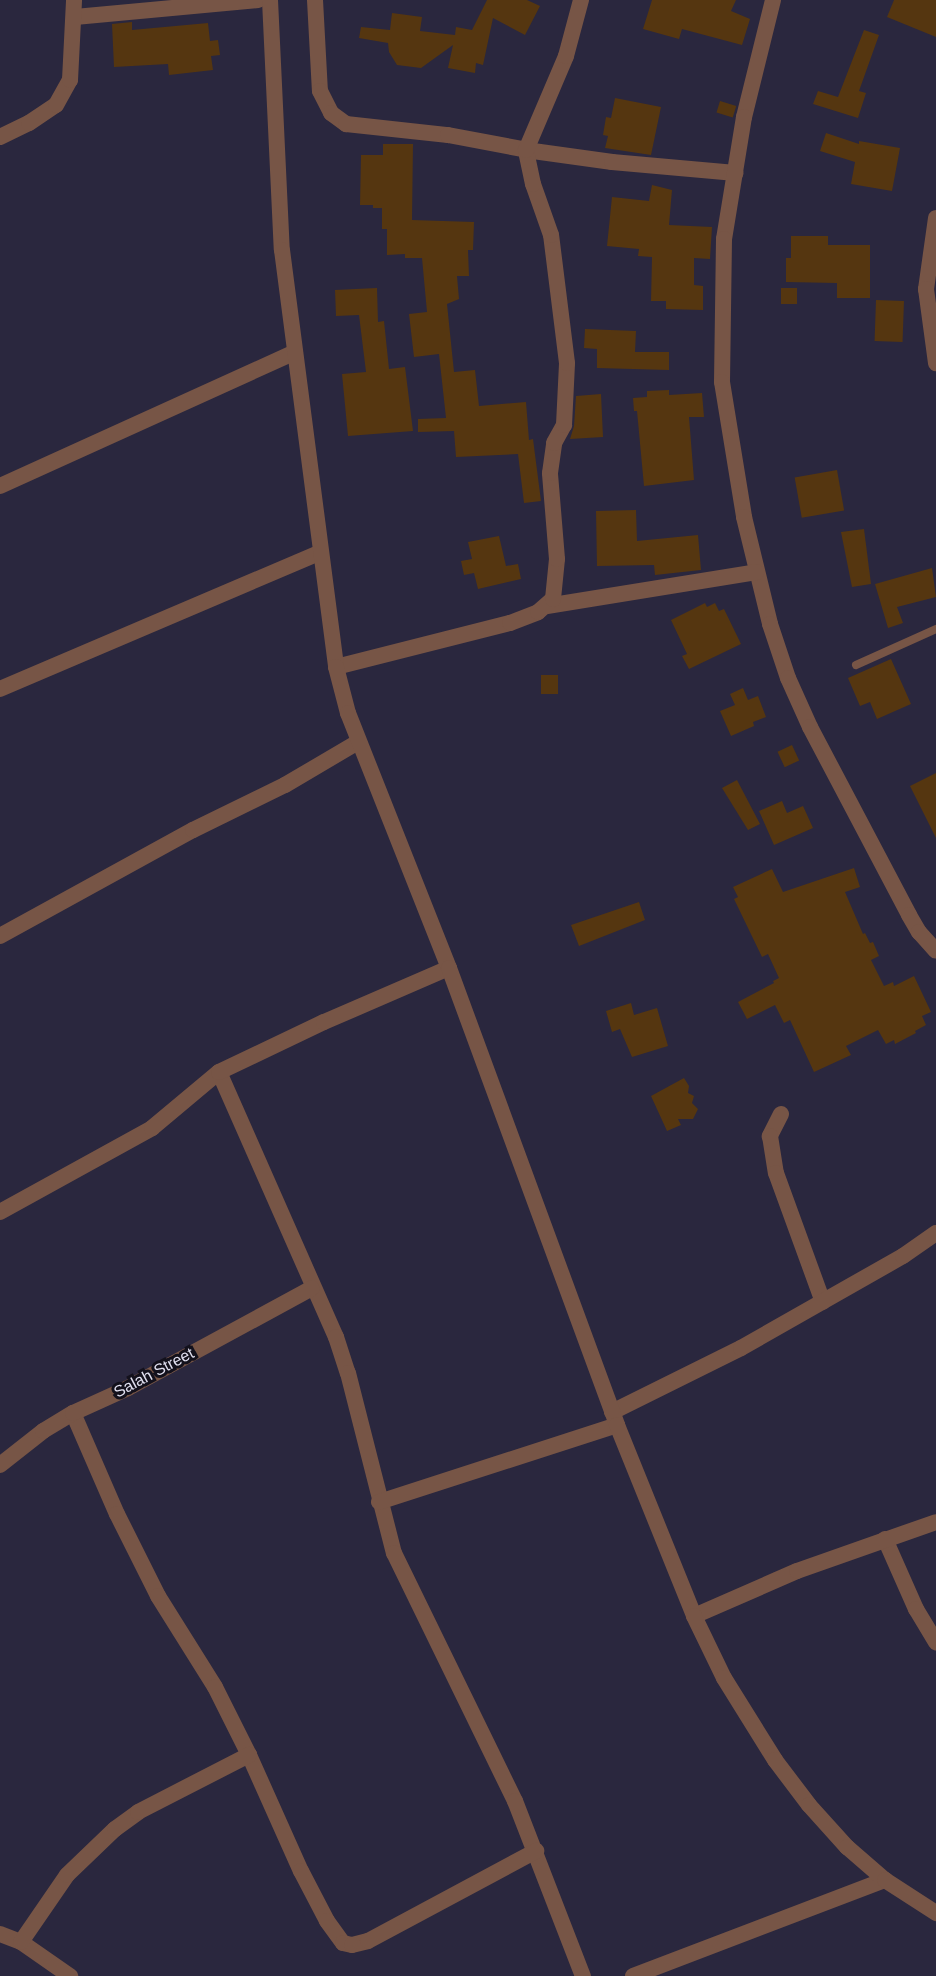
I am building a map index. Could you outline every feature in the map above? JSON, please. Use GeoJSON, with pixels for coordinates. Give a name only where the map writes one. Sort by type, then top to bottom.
{"type":"FeatureCollection","features":[{"type":"Feature","properties":{"kind":"street"},"geometry":{"type":"LineString","coordinates":[[0,137],[29,123],[56,105],[70,80],[75,17],[74,0]]}},
{"type":"Feature","properties":{"kind":"street"},"geometry":{"type":"LineString","coordinates":[[75,17],[258,0]]}},
{"type":"Feature","properties":{"kind":"street"},"geometry":{"type":"LineString","coordinates":[[270,0],[282,250],[319,553],[336,667],[358,742],[449,968],[615,1419],[694,1616],[723,1678],[775,1760],[809,1805],[847,1847],[885,1880],[936,1913]]}},
{"type":"Feature","properties":{"kind":"street"},"geometry":{"type":"LineString","coordinates":[[315,0],[320,91],[325,104],[338,120],[364,127],[448,135],[526,150],[612,162],[736,172]]}},
{"type":"Feature","properties":{"kind":"street"},"geometry":{"type":"LineString","coordinates":[[548,606],[556,590],[557,560],[550,472],[554,443],[564,425],[567,363],[551,235],[533,184],[526,150],[566,56],[581,0]]}},
{"type":"Feature","properties":{"kind":"street"},"geometry":{"type":"LineString","coordinates":[[773,0],[744,117],[724,239],[722,382],[756,572],[788,678],[810,727],[909,915],[919,932],[936,951]]}},
{"type":"Feature","properties":{"kind":"street"},"geometry":{"type":"LineString","coordinates":[[936,218],[927,289],[936,363]]}},
{"type":"Feature","properties":{"kind":"street"},"geometry":{"type":"LineString","coordinates":[[0,486],[295,352]]}},
{"type":"Feature","properties":{"kind":"street"},"geometry":{"type":"LineString","coordinates":[[0,689],[319,553]]}},
{"type":"Feature","properties":{"kind":"street"},"geometry":{"type":"LineString","coordinates":[[336,667],[501,626],[548,606],[756,572]]}},
{"type":"Feature","properties":{"kind":"street"},"geometry":{"type":"LineString","coordinates":[[0,936],[193,830],[285,785],[358,742]]}},
{"type":"Feature","properties":{"kind":"street"},"geometry":{"type":"LineString","coordinates":[[0,1212],[153,1128],[219,1072],[324,1022],[449,968]]}},
{"type":"Feature","properties":{"kind":"street"},"geometry":{"type":"LineString","coordinates":[[219,1072],[312,1288],[336,1337],[348,1373],[379,1502],[394,1553],[515,1801],[583,1976]]}},
{"type":"Feature","properties":{"kind":"street"},"geometry":{"type":"LineString","coordinates":[[781,1114],[770,1136],[776,1173],[823,1302]]}},
{"type":"Feature","properties":{"kind":"street"},"geometry":{"type":"LineString","coordinates":[[379,1502],[615,1419],[910,1252],[936,1233]]}},
{"type":"Feature","properties":{"kind":"street","name":"Salah Street"},"geometry":{"type":"LineString","coordinates":[[0,1465],[43,1431],[73,1413],[128,1388],[312,1288]]}},
{"type":"Feature","properties":{"kind":"street"},"geometry":{"type":"LineString","coordinates":[[73,1413],[117,1514],[158,1596],[214,1687],[249,1755],[301,1871],[327,1921],[343,1943],[352,1945],[368,1941],[536,1851]]}},
{"type":"Feature","properties":{"kind":"street"},"geometry":{"type":"LineString","coordinates":[[694,1616],[797,1571],[936,1522]]}},
{"type":"Feature","properties":{"kind":"street"},"geometry":{"type":"LineString","coordinates":[[885,1539],[916,1609],[936,1642]]}},
{"type":"Feature","properties":{"kind":"street"},"geometry":{"type":"LineString","coordinates":[[21,1942],[67,1875],[115,1829],[138,1812],[249,1755]]}},
{"type":"Feature","properties":{"kind":"street"},"geometry":{"type":"LineString","coordinates":[[633,1976],[885,1880]]}},
{"type":"Feature","properties":{"kind":"street"},"geometry":{"type":"LineString","coordinates":[[0,1934],[21,1942],[70,1976]]}},
{"type":"Feature","properties":{"kind":"lane"},"geometry":{"type":"LineString","coordinates":[[856,665],[936,629]]}},
{"type":"Feature","properties":{"kind":"building"},"geometry":{"type":"Polygon","coordinates":[[[487,0],[527,0],[540,6],[525,35],[493,18],[483,65],[476,63],[475,73],[448,68],[453,45],[421,68],[397,65],[389,52],[388,43],[359,38],[361,27],[390,30],[392,13],[422,17],[420,31],[455,35],[456,27],[472,30],[487,0]]]}},
{"type":"Feature","properties":{"kind":"building"},"geometry":{"type":"Polygon","coordinates":[[[652,0],[736,0],[731,11],[750,19],[742,45],[682,29],[679,39],[643,29],[652,0]]]}},
{"type":"Feature","properties":{"kind":"building"},"geometry":{"type":"Polygon","coordinates":[[[894,0],[936,0],[936,37],[887,17],[894,0]]]}},
{"type":"Feature","properties":{"kind":"building"},"geometry":{"type":"Polygon","coordinates":[[[132,22],[132,30],[208,23],[210,41],[218,40],[220,55],[211,56],[213,70],[169,75],[168,64],[114,67],[112,24],[132,22]]]}},
{"type":"Feature","properties":{"kind":"building"},"geometry":{"type":"Polygon","coordinates":[[[864,30],[879,35],[859,91],[866,93],[858,118],[813,104],[818,91],[838,97],[864,30]]]}},
{"type":"Feature","properties":{"kind":"building"},"geometry":{"type":"Polygon","coordinates":[[[615,98],[661,107],[651,155],[605,148],[608,136],[603,135],[606,117],[611,118],[615,98]]]}},
{"type":"Feature","properties":{"kind":"building"},"geometry":{"type":"Polygon","coordinates":[[[720,101],[736,106],[733,117],[716,112],[720,101]]]}},
{"type":"Feature","properties":{"kind":"building"},"geometry":{"type":"Polygon","coordinates":[[[826,133],[859,144],[859,141],[900,148],[892,191],[851,184],[855,162],[820,151],[826,133]]]}},
{"type":"Feature","properties":{"kind":"building"},"geometry":{"type":"Polygon","coordinates":[[[383,144],[413,144],[412,220],[474,222],[473,250],[468,250],[469,276],[457,276],[459,299],[447,304],[454,372],[475,370],[479,406],[526,402],[529,440],[533,439],[541,501],[524,503],[518,454],[456,457],[454,431],[418,432],[418,419],[446,418],[439,354],[414,357],[409,314],[427,312],[422,258],[405,258],[405,254],[387,255],[387,229],[382,229],[382,208],[360,205],[361,155],[383,155],[383,144]]]}},
{"type":"Feature","properties":{"kind":"building"},"geometry":{"type":"Polygon","coordinates":[[[652,185],[672,190],[669,225],[712,227],[710,259],[694,258],[694,285],[703,286],[703,310],[666,309],[666,301],[651,301],[652,257],[638,256],[639,249],[607,246],[612,197],[649,201],[652,185]]]}},
{"type":"Feature","properties":{"kind":"building"},"geometry":{"type":"Polygon","coordinates":[[[791,236],[828,236],[828,245],[870,245],[870,298],[837,298],[837,283],[786,282],[786,258],[791,258],[791,236]]]}},
{"type":"Feature","properties":{"kind":"building"},"geometry":{"type":"Polygon","coordinates":[[[377,288],[378,322],[384,321],[389,369],[405,367],[413,431],[348,436],[342,374],[366,372],[359,315],[336,316],[335,290],[377,288]]]}},
{"type":"Feature","properties":{"kind":"building"},"geometry":{"type":"Polygon","coordinates":[[[781,288],[797,288],[797,304],[781,304],[781,288]]]}},
{"type":"Feature","properties":{"kind":"building"},"geometry":{"type":"Polygon","coordinates":[[[876,300],[904,301],[903,342],[875,341],[876,300]]]}},
{"type":"Feature","properties":{"kind":"building"},"geometry":{"type":"Polygon","coordinates":[[[585,329],[636,331],[635,352],[669,352],[669,370],[597,368],[597,349],[584,348],[585,329]]]}},
{"type":"Feature","properties":{"kind":"building"},"geometry":{"type":"Polygon","coordinates":[[[669,390],[669,395],[702,393],[704,417],[689,417],[694,480],[644,486],[637,411],[634,411],[633,398],[647,397],[647,391],[669,390]]]}},
{"type":"Feature","properties":{"kind":"building"},"geometry":{"type":"Polygon","coordinates":[[[601,394],[603,437],[570,439],[574,426],[576,396],[601,394]]]}},
{"type":"Feature","properties":{"kind":"building"},"geometry":{"type":"Polygon","coordinates":[[[837,470],[844,510],[802,518],[795,477],[837,470]]]}},
{"type":"Feature","properties":{"kind":"building"},"geometry":{"type":"Polygon","coordinates":[[[636,510],[637,541],[698,535],[701,570],[655,575],[654,565],[597,566],[596,511],[636,510]]]}},
{"type":"Feature","properties":{"kind":"building"},"geometry":{"type":"Polygon","coordinates":[[[864,529],[871,584],[852,587],[841,532],[864,529]]]}},
{"type":"Feature","properties":{"kind":"building"},"geometry":{"type":"Polygon","coordinates":[[[499,536],[506,566],[518,564],[521,579],[478,589],[474,573],[464,575],[461,561],[472,559],[468,542],[499,536]]]}},
{"type":"Feature","properties":{"kind":"building"},"geometry":{"type":"Polygon","coordinates":[[[932,568],[936,597],[897,607],[903,623],[888,628],[875,584],[932,568]]]}},
{"type":"Feature","properties":{"kind":"building"},"geometry":{"type":"Polygon","coordinates":[[[705,603],[707,607],[715,603],[719,611],[724,609],[741,644],[689,669],[682,656],[687,654],[671,620],[705,603]]]}},
{"type":"Feature","properties":{"kind":"building"},"geometry":{"type":"Polygon","coordinates":[[[891,659],[911,704],[877,719],[870,702],[860,706],[848,678],[891,659]]]}},
{"type":"Feature","properties":{"kind":"building"},"geometry":{"type":"Polygon","coordinates":[[[541,675],[558,675],[558,694],[541,694],[541,675]]]}},
{"type":"Feature","properties":{"kind":"building"},"geometry":{"type":"Polygon","coordinates":[[[743,688],[748,700],[758,696],[766,717],[753,722],[754,726],[731,736],[720,711],[735,705],[730,694],[743,688]]]}},
{"type":"Feature","properties":{"kind":"building"},"geometry":{"type":"Polygon","coordinates":[[[792,745],[799,760],[785,767],[777,752],[792,745]]]}},
{"type":"Feature","properties":{"kind":"building"},"geometry":{"type":"Polygon","coordinates":[[[936,773],[936,838],[910,786],[936,773]]]}},
{"type":"Feature","properties":{"kind":"building"},"geometry":{"type":"Polygon","coordinates":[[[737,780],[760,824],[748,830],[722,788],[737,780]]]}},
{"type":"Feature","properties":{"kind":"building"},"geometry":{"type":"Polygon","coordinates":[[[782,801],[787,813],[803,806],[813,828],[774,845],[759,811],[782,801]]]}},
{"type":"Feature","properties":{"kind":"building"},"geometry":{"type":"Polygon","coordinates":[[[854,868],[860,887],[845,892],[863,934],[865,933],[870,943],[873,942],[879,956],[871,960],[884,986],[893,982],[894,986],[914,976],[931,1012],[922,1016],[926,1025],[895,1044],[894,1040],[886,1044],[878,1030],[846,1046],[851,1055],[814,1072],[790,1020],[784,1023],[775,1005],[747,1019],[738,1002],[779,978],[768,954],[762,957],[734,899],[738,897],[733,887],[772,869],[783,892],[854,868]]]}},
{"type":"Feature","properties":{"kind":"building"},"geometry":{"type":"Polygon","coordinates":[[[639,902],[645,920],[579,946],[571,925],[639,902]]]}},
{"type":"Feature","properties":{"kind":"building"},"geometry":{"type":"Polygon","coordinates":[[[631,1003],[634,1015],[657,1008],[668,1046],[632,1057],[620,1029],[612,1032],[606,1011],[631,1003]]]}},
{"type":"Feature","properties":{"kind":"building"},"geometry":{"type":"Polygon","coordinates":[[[684,1078],[689,1086],[688,1093],[694,1096],[692,1103],[698,1109],[693,1119],[678,1119],[681,1125],[667,1131],[651,1096],[684,1078]]]}}]}
